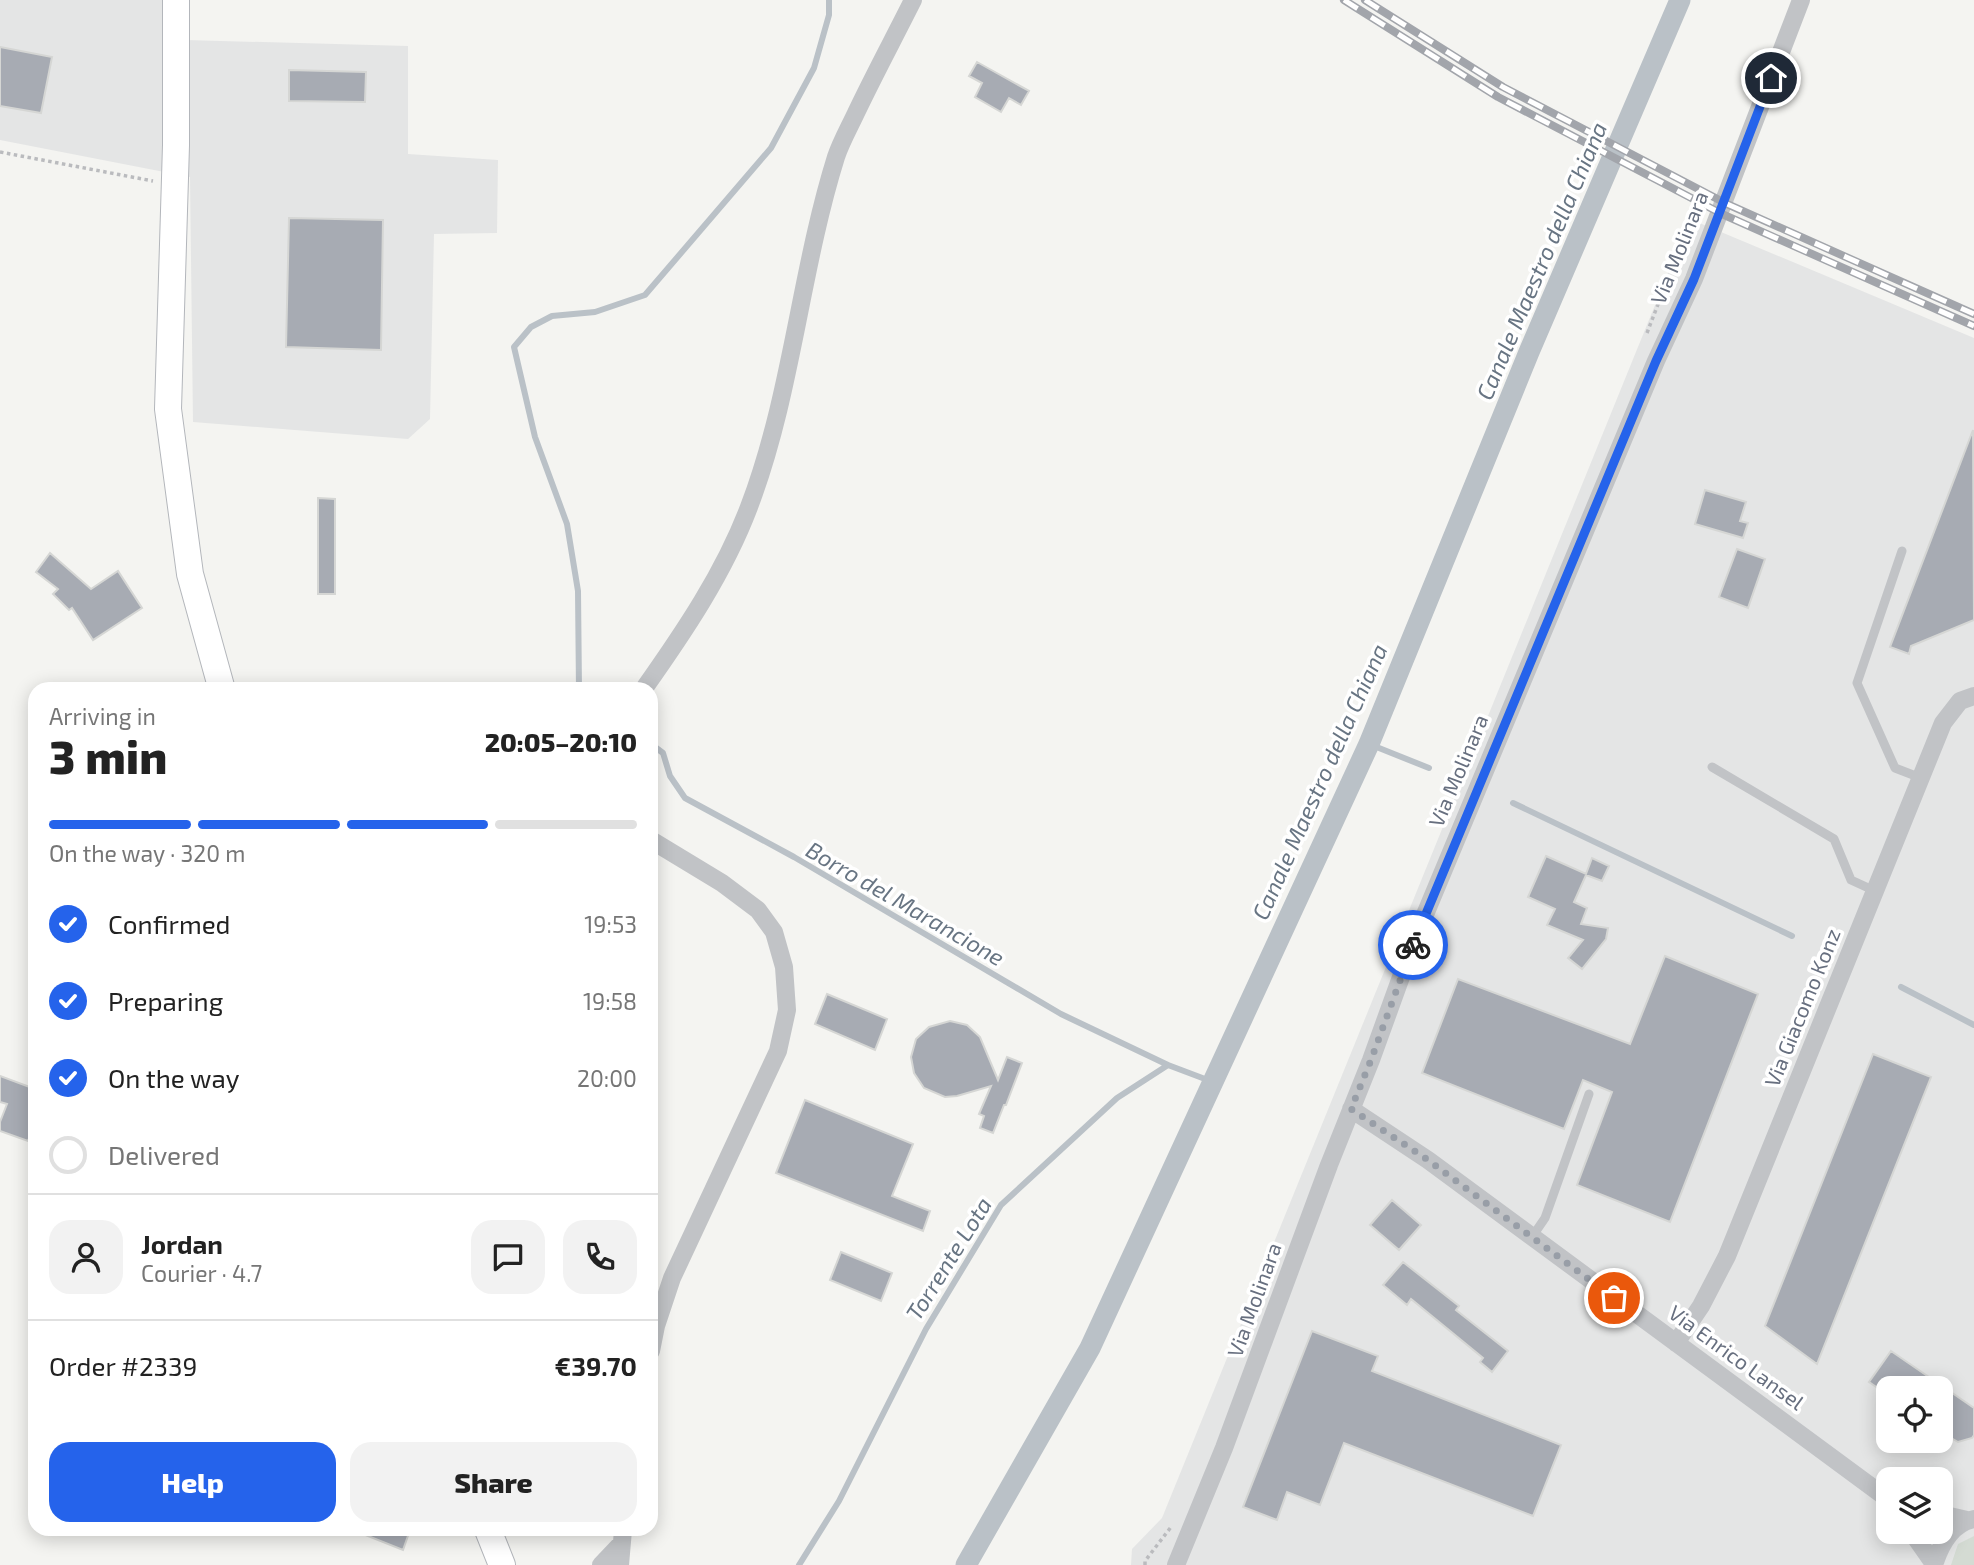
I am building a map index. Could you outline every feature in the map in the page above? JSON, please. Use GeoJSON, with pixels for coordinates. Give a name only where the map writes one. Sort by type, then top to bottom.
{"type":"FeatureCollection","features":[{"type":"Feature","properties":{"kind":"main road"},"geometry":{"type":"LineString","coordinates":[[176,0],[175,183],[168,409],[190,574],[220,682]]}},
{"type":"Feature","properties":{"kind":"main road"},"geometry":{"type":"LineString","coordinates":[[490,1536],[502,1565]]}},
{"type":"Feature","properties":{"kind":"street"},"geometry":{"type":"LineString","coordinates":[[649,682],[687,629],[720,570],[749,508],[772,437],[816,226],[837,153],[913,0]]}},
{"type":"Feature","properties":{"kind":"street","name":"Via Molinara"},"geometry":{"type":"LineString","coordinates":[[1176,1565],[1224,1448],[1414,941],[1656,361],[1694,279],[1801,0]]}},
{"type":"Feature","properties":{"kind":"street","name":"Via Giacomo Konz"},"geometry":{"type":"LineString","coordinates":[[1676,1343],[1701,1306],[1727,1256],[1943,723],[1960,701],[1974,696]]}},
{"type":"Feature","properties":{"kind":"street"},"geometry":{"type":"LineString","coordinates":[[658,844],[722,883],[758,910],[774,932],[784,967],[787,1010],[778,1051],[672,1278],[658,1327]]}},
{"type":"Feature","properties":{"kind":"street","name":"Via Enrico Lansel"},"geometry":{"type":"LineString","coordinates":[[1351,1109],[1428,1160],[1876,1490]]}},
{"type":"Feature","properties":{"kind":"street"},"geometry":{"type":"LineString","coordinates":[[1953,1516],[1971,1519]]}},
{"type":"Feature","properties":{"kind":"street"},"geometry":{"type":"LineString","coordinates":[[1934,1564],[1945,1538],[1971,1519]]}},
{"type":"Feature","properties":{"kind":"street"},"geometry":{"type":"LineString","coordinates":[[601,1565],[622,1537]]}},
{"type":"Feature","properties":{"kind":"street"},"geometry":{"type":"LineString","coordinates":[[620,1565],[622,1537]]}},
{"type":"Feature","properties":{"kind":"street"},"geometry":{"type":"LineString","coordinates":[[1920,1544],[1934,1564]]}},
{"type":"Feature","properties":{"kind":"lane"},"geometry":{"type":"LineString","coordinates":[[1902,551],[1857,682],[1895,768],[1921,778]]}},
{"type":"Feature","properties":{"kind":"lane"},"geometry":{"type":"LineString","coordinates":[[1712,767],[1834,839],[1851,880],[1875,891]]}},
{"type":"Feature","properties":{"kind":"lane"},"geometry":{"type":"LineString","coordinates":[[1532,1237],[1545,1218],[1589,1094]]}},
{"type":"Feature","properties":{"kind":"path"},"geometry":{"type":"LineString","coordinates":[[0,152],[131,178],[175,183]]}},
{"type":"Feature","properties":{"kind":"shaded area"},"geometry":{"type":"Polygon","coordinates":[[[0,0],[167,0],[185,40],[408,46],[408,154],[498,160],[497,233],[434,234],[430,419],[408,439],[193,422],[190,177],[0,140],[0,0]]]}},
{"type":"Feature","properties":{"kind":"shaded area"},"geometry":{"type":"Polygon","coordinates":[[[1690,219],[1974,338],[1974,1565],[1131,1565],[1132,1549],[1162,1518],[1690,219]]]}},
{"type":"Feature","properties":{"kind":"shaded area"},"geometry":{"type":"Polygon","coordinates":[[[1974,1536],[1974,1565],[1951,1565],[1958,1544],[1974,1536]]]}},
{"type":"Feature","properties":{"kind":"building"},"geometry":{"type":"Polygon","coordinates":[[[0,47],[52,57],[41,113],[0,106],[0,47]]]}},
{"type":"Feature","properties":{"kind":"building"},"geometry":{"type":"Polygon","coordinates":[[[977,62],[1029,91],[1021,105],[1009,98],[1001,112],[975,97],[982,83],[969,76],[977,62]]]}},
{"type":"Feature","properties":{"kind":"building"},"geometry":{"type":"Polygon","coordinates":[[[289,70],[366,72],[365,102],[289,101],[289,70]]]}},
{"type":"Feature","properties":{"kind":"building"},"geometry":{"type":"Polygon","coordinates":[[[289,218],[383,220],[381,350],[286,347],[289,218]]]}},
{"type":"Feature","properties":{"kind":"building"},"geometry":{"type":"Polygon","coordinates":[[[1973,430],[1974,620],[1911,646],[1909,654],[1890,647],[1973,430]]]}},
{"type":"Feature","properties":{"kind":"building"},"geometry":{"type":"Polygon","coordinates":[[[1705,490],[1746,502],[1740,521],[1748,523],[1743,538],[1695,524],[1705,490]]]}},
{"type":"Feature","properties":{"kind":"building"},"geometry":{"type":"Polygon","coordinates":[[[318,498],[335,499],[335,594],[318,594],[318,498]]]}},
{"type":"Feature","properties":{"kind":"building"},"geometry":{"type":"Polygon","coordinates":[[[1737,549],[1765,559],[1748,608],[1719,597],[1737,549]]]}},
{"type":"Feature","properties":{"kind":"building"},"geometry":{"type":"Polygon","coordinates":[[[50,553],[91,589],[118,571],[142,608],[93,640],[72,608],[69,610],[53,594],[58,589],[36,572],[50,553]]]}},
{"type":"Feature","properties":{"kind":"building"},"geometry":{"type":"Polygon","coordinates":[[[1546,856],[1586,874],[1592,858],[1609,866],[1602,881],[1586,875],[1574,902],[1587,908],[1581,924],[1608,928],[1606,939],[1582,969],[1568,958],[1583,940],[1547,925],[1555,909],[1528,897],[1546,856]]]}},
{"type":"Feature","properties":{"kind":"building"},"geometry":{"type":"Polygon","coordinates":[[[1665,956],[1758,994],[1670,1222],[1577,1185],[1612,1092],[1583,1080],[1564,1129],[1422,1073],[1458,979],[1630,1044],[1665,956]]]}},
{"type":"Feature","properties":{"kind":"building"},"geometry":{"type":"Polygon","coordinates":[[[827,994],[887,1019],[875,1050],[815,1024],[827,994]]]}},
{"type":"Feature","properties":{"kind":"building"},"geometry":{"type":"Polygon","coordinates":[[[950,1021],[967,1025],[980,1037],[998,1080],[1007,1057],[1022,1063],[993,1133],[980,1128],[984,1116],[979,1114],[991,1086],[945,1097],[924,1088],[914,1073],[911,1057],[916,1039],[929,1027],[950,1021]]]}},
{"type":"Feature","properties":{"kind":"building"},"geometry":{"type":"Polygon","coordinates":[[[1873,1054],[1931,1077],[1817,1364],[1765,1326],[1873,1054]]]}},
{"type":"Feature","properties":{"kind":"building"},"geometry":{"type":"Polygon","coordinates":[[[0,1076],[28,1086],[28,1141],[0,1131],[0,1122],[7,1104],[0,1102],[0,1076]]]}},
{"type":"Feature","properties":{"kind":"building"},"geometry":{"type":"Polygon","coordinates":[[[805,1100],[913,1144],[892,1196],[930,1211],[923,1231],[776,1173],[805,1100]]]}},
{"type":"Feature","properties":{"kind":"building"},"geometry":{"type":"Polygon","coordinates":[[[1392,1200],[1421,1225],[1399,1250],[1370,1225],[1392,1200]]]}},
{"type":"Feature","properties":{"kind":"building"},"geometry":{"type":"Polygon","coordinates":[[[841,1252],[892,1273],[881,1301],[830,1280],[841,1252]]]}},
{"type":"Feature","properties":{"kind":"building"},"geometry":{"type":"Polygon","coordinates":[[[1403,1262],[1459,1306],[1456,1310],[1508,1351],[1492,1372],[1480,1362],[1483,1358],[1411,1299],[1407,1305],[1383,1285],[1403,1262]]]}},
{"type":"Feature","properties":{"kind":"building"},"geometry":{"type":"Polygon","coordinates":[[[1312,1331],[1378,1356],[1372,1371],[1561,1445],[1533,1516],[1344,1443],[1320,1505],[1287,1492],[1277,1520],[1243,1507],[1312,1331]]]}},
{"type":"Feature","properties":{"kind":"building"},"geometry":{"type":"Polygon","coordinates":[[[1891,1351],[1927,1376],[1876,1376],[1876,1387],[1869,1382],[1891,1351]]]}},
{"type":"Feature","properties":{"kind":"building"},"geometry":{"type":"Polygon","coordinates":[[[1953,1394],[1974,1408],[1974,1435],[1958,1442],[1953,1439],[1953,1394]]]}},
{"type":"Feature","properties":{"kind":"building"},"geometry":{"type":"Polygon","coordinates":[[[368,1536],[408,1536],[403,1550],[368,1536]]]}},
{"type":"Feature","properties":{"kind":"waterway","name":"Borro del Marancione"},"geometry":{"type":"LineString","coordinates":[[579,682],[578,591],[567,524],[535,437],[514,347],[531,327],[552,316],[595,312],[645,295],[771,148],[814,68],[829,15],[829,0]]}},
{"type":"Feature","properties":{"kind":"waterway","name":"Canale Maestro della Chiana"},"geometry":{"type":"LineString","coordinates":[[966,1565],[1090,1348],[1369,744],[1529,352],[1680,0]]}},
{"type":"Feature","properties":{"kind":"waterway"},"geometry":{"type":"LineString","coordinates":[[1369,744],[1429,768]]}},
{"type":"Feature","properties":{"kind":"waterway","name":"Borro del Marancione"},"geometry":{"type":"LineString","coordinates":[[658,749],[663,753],[670,776],[685,798],[794,857],[1061,1014],[1168,1065]]}},
{"type":"Feature","properties":{"kind":"waterway"},"geometry":{"type":"LineString","coordinates":[[1513,803],[1792,936]]}},
{"type":"Feature","properties":{"kind":"waterway"},"geometry":{"type":"LineString","coordinates":[[1901,987],[1974,1025]]}},
{"type":"Feature","properties":{"kind":"waterway","name":"Torrente Lota"},"geometry":{"type":"LineString","coordinates":[[799,1565],[839,1501],[926,1329],[1001,1205],[1117,1098],[1168,1065],[1213,1082]]}},
{"type":"Feature","properties":{"kind":"railway"},"geometry":{"type":"LineString","coordinates":[[1344,0],[1498,97],[1722,214],[1974,326]]}},
{"type":"Feature","properties":{"kind":"railway"},"geometry":{"type":"LineString","coordinates":[[1365,0],[1503,87],[1727,204],[1974,314]]}},
{"type":"Feature","properties":{"kind":"way so far"},"geometry":{"type":"LineString","coordinates":[[1413,945],[1351,1109],[1428,1160],[1614,1298]]}},
{"type":"Feature","properties":{"kind":"route"},"geometry":{"type":"LineString","coordinates":[[1413,945],[1656,361],[1694,279],[1771,78]]}}]}
